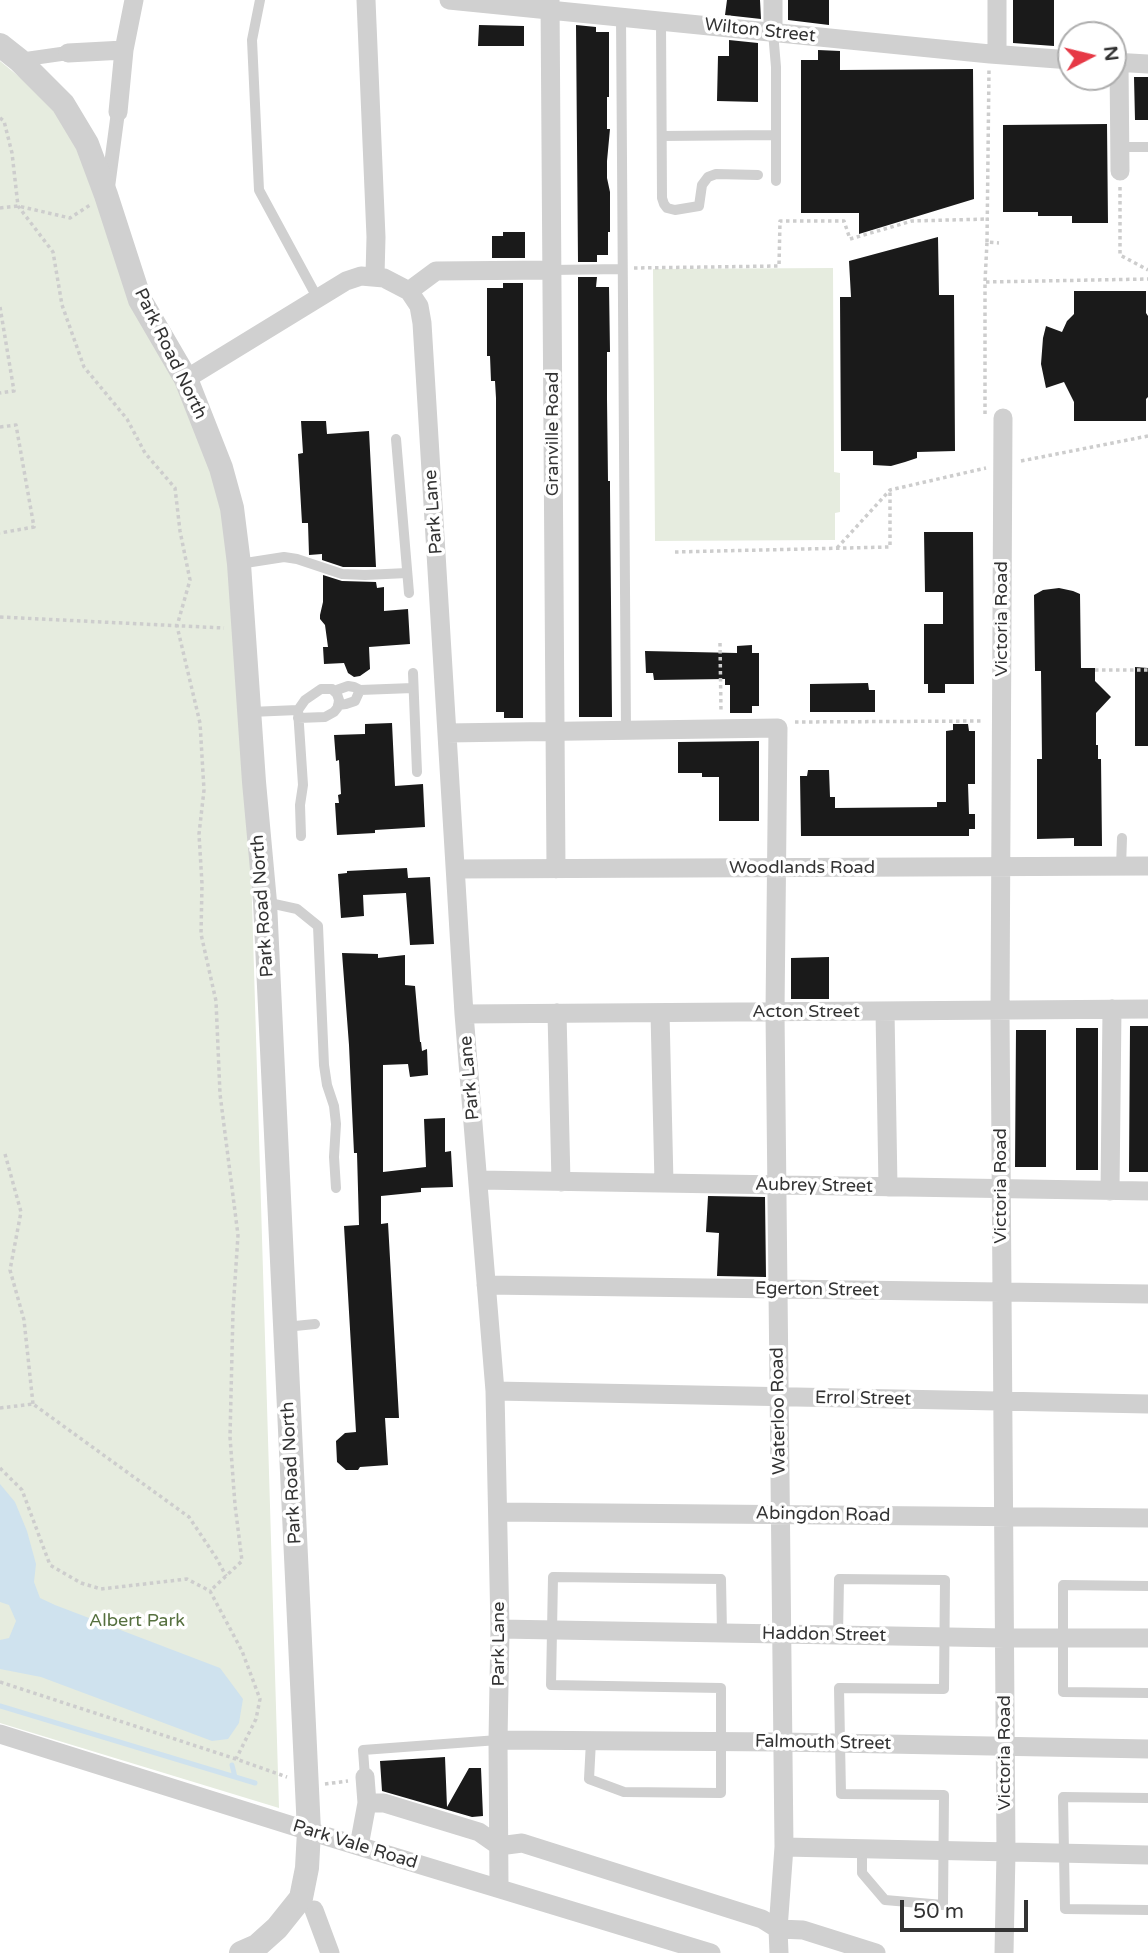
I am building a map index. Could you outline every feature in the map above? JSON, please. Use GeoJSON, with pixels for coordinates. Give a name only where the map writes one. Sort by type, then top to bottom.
{"type":"FeatureCollection","features":[{"type":"Feature","properties":{"kind":"street"},"geometry":{"type":"LineString","coordinates":[[106,195],[124,50],[134,0]]}},
{"type":"Feature","properties":{"kind":"street"},"geometry":{"type":"LineString","coordinates":[[366,0],[376,237],[392,283]]}},
{"type":"Feature","properties":{"kind":"street","name":"Wilton Street"},"geometry":{"type":"LineString","coordinates":[[449,0],[550,5],[621,17],[1057,59]]}},
{"type":"Feature","properties":{"kind":"street"},"geometry":{"type":"LineString","coordinates":[[773,0],[774,32]]}},
{"type":"Feature","properties":{"kind":"street"},"geometry":{"type":"LineString","coordinates":[[993,54],[997,0]]}},
{"type":"Feature","properties":{"kind":"street","name":"Granville Road"},"geometry":{"type":"LineString","coordinates":[[550,5],[556,869]]}},
{"type":"Feature","properties":{"kind":"street","name":"Park Road North"},"geometry":{"type":"LineString","coordinates":[[0,45],[63,104],[87,144],[141,300],[186,379],[221,468],[232,508],[239,564],[265,902],[309,1832],[307,1868],[301,1898],[277,1928],[257,1946],[241,1953]]}},
{"type":"Feature","properties":{"kind":"street"},"geometry":{"type":"LineString","coordinates":[[19,60],[68,53],[124,50]]}},
{"type":"Feature","properties":{"kind":"street"},"geometry":{"type":"LineString","coordinates":[[1127,63],[1148,64]]}},
{"type":"Feature","properties":{"kind":"street"},"geometry":{"type":"LineString","coordinates":[[1117,91],[1120,171]]}},
{"type":"Feature","properties":{"kind":"street"},"geometry":{"type":"LineString","coordinates":[[186,379],[346,281],[361,276],[392,283],[436,271],[551,270]]}},
{"type":"Feature","properties":{"kind":"street","name":"Park Lane"},"geometry":{"type":"LineString","coordinates":[[392,283],[419,306],[422,323],[464,1014],[495,1391],[500,1629],[499,1888]]}},
{"type":"Feature","properties":{"kind":"street","name":"Victoria Road"},"geometry":{"type":"LineString","coordinates":[[994,417],[1002,721],[1000,1011],[1006,1852],[1004,1953]]}},
{"type":"Feature","properties":{"kind":"street"},"geometry":{"type":"LineString","coordinates":[[447,733],[721,729],[784,725]]}},
{"type":"Feature","properties":{"kind":"street","name":"Waterloo Road"},"geometry":{"type":"LineString","coordinates":[[779,1953],[778,1929],[784,1847],[775,1012],[776,868],[784,725]]}},
{"type":"Feature","properties":{"kind":"street","name":"Woodlands Road"},"geometry":{"type":"LineString","coordinates":[[456,869],[1148,866]]}},
{"type":"Feature","properties":{"kind":"street"},"geometry":{"type":"LineString","coordinates":[[1110,1191],[1112,1009]]}},
{"type":"Feature","properties":{"kind":"street","name":"Acton Street"},"geometry":{"type":"LineString","coordinates":[[464,1014],[1148,1009]]}},
{"type":"Feature","properties":{"kind":"street"},"geometry":{"type":"LineString","coordinates":[[885,1012],[888,1187]]}},
{"type":"Feature","properties":{"kind":"street"},"geometry":{"type":"LineString","coordinates":[[557,1013],[561,1182]]}},
{"type":"Feature","properties":{"kind":"street"},"geometry":{"type":"LineString","coordinates":[[660,1013],[664,1183]]}},
{"type":"Feature","properties":{"kind":"street","name":"Aubrey Street"},"geometry":{"type":"LineString","coordinates":[[479,1180],[1148,1191]]}},
{"type":"Feature","properties":{"kind":"street","name":"Egerton Street"},"geometry":{"type":"LineString","coordinates":[[486,1285],[1148,1294]]}},
{"type":"Feature","properties":{"kind":"street","name":"Errol Street"},"geometry":{"type":"LineString","coordinates":[[495,1391],[1148,1404]]}},
{"type":"Feature","properties":{"kind":"street","name":"Abingdon Road"},"geometry":{"type":"LineString","coordinates":[[498,1512],[1148,1518]]}},
{"type":"Feature","properties":{"kind":"street","name":"Haddon Street"},"geometry":{"type":"LineString","coordinates":[[500,1629],[1148,1639]]}},
{"type":"Feature","properties":{"kind":"street","name":"Park Vale Road"},"geometry":{"type":"LineString","coordinates":[[0,1734],[309,1832],[499,1888],[662,1946],[711,1953]]}},
{"type":"Feature","properties":{"kind":"street","name":"Falmouth Street"},"geometry":{"type":"LineString","coordinates":[[498,1740],[1148,1749]]}},
{"type":"Feature","properties":{"kind":"street"},"geometry":{"type":"LineString","coordinates":[[359,1846],[367,1803],[365,1777]]}},
{"type":"Feature","properties":{"kind":"street"},"geometry":{"type":"LineString","coordinates":[[367,1803],[384,1803],[479,1832],[499,1846],[522,1843],[762,1919],[778,1929],[803,1930],[876,1953]]}},
{"type":"Feature","properties":{"kind":"street"},"geometry":{"type":"LineString","coordinates":[[784,1847],[1148,1855]]}},
{"type":"Feature","properties":{"kind":"street"},"geometry":{"type":"LineString","coordinates":[[314,1910],[330,1953]]}},
{"type":"Feature","properties":{"kind":"lane"},"geometry":{"type":"LineString","coordinates":[[260,0],[252,40],[259,190],[318,299]]}},
{"type":"Feature","properties":{"kind":"lane"},"geometry":{"type":"LineString","coordinates":[[621,17],[626,731]]}},
{"type":"Feature","properties":{"kind":"lane"},"geometry":{"type":"LineString","coordinates":[[662,21],[662,198],[667,208],[675,210],[699,206],[702,185],[708,177],[716,174],[758,175]]}},
{"type":"Feature","properties":{"kind":"lane"},"geometry":{"type":"LineString","coordinates":[[774,32],[776,181]]}},
{"type":"Feature","properties":{"kind":"lane"},"geometry":{"type":"LineString","coordinates":[[662,135],[776,135]]}},
{"type":"Feature","properties":{"kind":"lane"},"geometry":{"type":"LineString","coordinates":[[1120,147],[1148,147]]}},
{"type":"Feature","properties":{"kind":"lane"},"geometry":{"type":"LineString","coordinates":[[551,270],[622,269]]}},
{"type":"Feature","properties":{"kind":"lane"},"geometry":{"type":"LineString","coordinates":[[396,439],[409,593]]}},
{"type":"Feature","properties":{"kind":"lane"},"geometry":{"type":"LineString","coordinates":[[239,564],[284,557],[356,576],[407,573]]}},
{"type":"Feature","properties":{"kind":"lane"},"geometry":{"type":"LineString","coordinates":[[413,673],[417,772]]}},
{"type":"Feature","properties":{"kind":"lane"},"geometry":{"type":"LineString","coordinates":[[301,836],[300,805],[303,785],[298,714],[305,700],[317,691],[334,691],[348,686],[360,690],[414,688]]}},
{"type":"Feature","properties":{"kind":"lane"},"geometry":{"type":"LineString","coordinates":[[338,705],[355,701],[360,690]]}},
{"type":"Feature","properties":{"kind":"lane"},"geometry":{"type":"LineString","coordinates":[[249,712],[324,717],[334,712],[338,705],[339,700],[334,691]]}},
{"type":"Feature","properties":{"kind":"lane"},"geometry":{"type":"LineString","coordinates":[[1121,867],[1122,838]]}},
{"type":"Feature","properties":{"kind":"lane"},"geometry":{"type":"LineString","coordinates":[[265,902],[297,909],[318,926],[324,1065],[337,1124],[334,1157],[336,1188]]}},
{"type":"Feature","properties":{"kind":"lane"},"geometry":{"type":"LineString","coordinates":[[285,1327],[315,1324]]}},
{"type":"Feature","properties":{"kind":"lane"},"geometry":{"type":"LineString","coordinates":[[591,1741],[589,1779],[624,1792],[721,1793],[721,1688],[551,1685],[553,1577],[721,1579],[722,1633]]}},
{"type":"Feature","properties":{"kind":"lane"},"geometry":{"type":"LineString","coordinates":[[838,1635],[839,1579],[945,1580],[944,1689],[839,1688],[841,1794],[944,1795],[943,1905],[885,1900],[862,1873],[862,1849]]}},
{"type":"Feature","properties":{"kind":"lane"},"geometry":{"type":"LineString","coordinates":[[1148,1586],[1063,1585],[1063,1692],[1148,1693]]}},
{"type":"Feature","properties":{"kind":"lane"},"geometry":{"type":"LineString","coordinates":[[365,1777],[363,1751],[498,1740]]}},
{"type":"Feature","properties":{"kind":"lane"},"geometry":{"type":"LineString","coordinates":[[1148,1798],[1063,1797],[1065,1909],[1148,1910]]}},
{"type":"Feature","properties":{"kind":"path"},"geometry":{"type":"LineString","coordinates":[[993,54],[985,282],[994,417]]}},
{"type":"Feature","properties":{"kind":"path"},"geometry":{"type":"LineString","coordinates":[[0,118],[4,121],[12,153],[18,206],[52,252],[62,305],[85,367],[127,419],[145,453],[175,488],[190,580],[177,626],[200,723],[204,790],[199,834],[201,934],[216,1001],[220,1094],[238,1235],[230,1437],[242,1562],[210,1591]]}},
{"type":"Feature","properties":{"kind":"path"},"geometry":{"type":"LineString","coordinates":[[1120,171],[1120,255],[1148,270]]}},
{"type":"Feature","properties":{"kind":"path"},"geometry":{"type":"LineString","coordinates":[[0,208],[18,206],[70,218],[106,195]]}},
{"type":"Feature","properties":{"kind":"path"},"geometry":{"type":"LineString","coordinates":[[622,269],[779,266],[780,221],[844,221],[850,239],[912,221],[988,219]]}},
{"type":"Feature","properties":{"kind":"path"},"geometry":{"type":"LineString","coordinates":[[987,242],[999,243]]}},
{"type":"Feature","properties":{"kind":"path"},"geometry":{"type":"LineString","coordinates":[[985,282],[1148,279]]}},
{"type":"Feature","properties":{"kind":"path"},"geometry":{"type":"LineString","coordinates":[[0,307],[14,391],[0,393]]}},
{"type":"Feature","properties":{"kind":"path"},"geometry":{"type":"LineString","coordinates":[[0,427],[16,425],[34,527],[0,533]]}},
{"type":"Feature","properties":{"kind":"path"},"geometry":{"type":"LineString","coordinates":[[675,552],[890,547],[890,490],[837,548]]}},
{"type":"Feature","properties":{"kind":"path"},"geometry":{"type":"LineString","coordinates":[[0,617],[243,629]]}},
{"type":"Feature","properties":{"kind":"path"},"geometry":{"type":"LineString","coordinates":[[720,643],[721,729]]}},
{"type":"Feature","properties":{"kind":"path"},"geometry":{"type":"LineString","coordinates":[[1095,670],[1148,670]]}},
{"type":"Feature","properties":{"kind":"path"},"geometry":{"type":"LineString","coordinates":[[784,725],[1002,721]]}},
{"type":"Feature","properties":{"kind":"path"},"geometry":{"type":"LineString","coordinates":[[5,1154],[21,1212],[10,1270],[24,1320],[33,1404]]}},
{"type":"Feature","properties":{"kind":"path"},"geometry":{"type":"LineString","coordinates":[[0,1408],[33,1404],[189,1517],[226,1576]]}},
{"type":"Feature","properties":{"kind":"path"},"geometry":{"type":"LineString","coordinates":[[0,1468],[22,1490],[50,1565],[80,1583],[102,1589],[187,1579],[210,1591],[242,1651],[260,1699],[256,1720],[236,1759]]}},
{"type":"Feature","properties":{"kind":"path"},"geometry":{"type":"LineString","coordinates":[[0,1682],[307,1784],[336,1784],[365,1777]]}},
{"type":"Feature","properties":{"kind":"green space","name":"Albert Park"},"geometry":{"type":"Polygon","coordinates":[[[0,61],[68,117],[240,500],[279,1808],[0,1723],[0,61]]]}},
{"type":"Feature","properties":{"kind":"green space"},"geometry":{"type":"Polygon","coordinates":[[[833,268],[834,472],[840,473],[840,512],[835,513],[835,540],[655,541],[653,269],[833,268]]]}},
{"type":"Feature","properties":{"kind":"water"},"geometry":{"type":"Polygon","coordinates":[[[0,1484],[15,1502],[27,1531],[36,1564],[34,1582],[40,1598],[220,1668],[243,1699],[239,1723],[228,1739],[212,1741],[41,1677],[0,1669],[0,1640],[9,1638],[16,1621],[9,1605],[0,1602],[0,1484]]]}},
{"type":"Feature","properties":{"kind":"building"},"geometry":{"type":"Polygon","coordinates":[[[727,0],[760,0],[761,19],[725,15],[727,0]]]}},
{"type":"Feature","properties":{"kind":"building"},"geometry":{"type":"Polygon","coordinates":[[[788,0],[829,0],[829,25],[788,20],[788,0]]]}},
{"type":"Feature","properties":{"kind":"building"},"geometry":{"type":"Polygon","coordinates":[[[1013,0],[1054,0],[1054,46],[1013,43],[1013,0]]]}},
{"type":"Feature","properties":{"kind":"building"},"geometry":{"type":"Polygon","coordinates":[[[479,25],[524,26],[524,46],[478,46],[479,25]]]}},
{"type":"Feature","properties":{"kind":"building"},"geometry":{"type":"Polygon","coordinates":[[[576,25],[596,27],[596,32],[609,32],[607,129],[610,129],[607,178],[610,192],[610,232],[608,255],[597,255],[597,262],[578,262],[576,25]]]}},
{"type":"Feature","properties":{"kind":"building"},"geometry":{"type":"Polygon","coordinates":[[[729,40],[758,43],[758,102],[717,101],[718,56],[729,56],[729,40]]]}},
{"type":"Feature","properties":{"kind":"building"},"geometry":{"type":"Polygon","coordinates":[[[818,50],[840,51],[840,70],[973,69],[974,199],[859,234],[859,213],[801,213],[801,60],[818,60],[818,50]]]}},
{"type":"Feature","properties":{"kind":"building"},"geometry":{"type":"Polygon","coordinates":[[[1134,77],[1148,77],[1148,120],[1135,120],[1134,77]]]}},
{"type":"Feature","properties":{"kind":"building"},"geometry":{"type":"Polygon","coordinates":[[[1107,124],[1108,223],[1072,223],[1072,216],[1003,212],[1003,125],[1107,124]]]}},
{"type":"Feature","properties":{"kind":"building"},"geometry":{"type":"Polygon","coordinates":[[[503,232],[525,232],[525,258],[492,258],[492,236],[503,236],[503,232]]]}},
{"type":"Feature","properties":{"kind":"building"},"geometry":{"type":"Polygon","coordinates":[[[938,237],[939,295],[954,295],[955,451],[917,452],[917,458],[905,462],[891,466],[873,465],[873,451],[841,451],[840,297],[851,297],[849,261],[938,237]]]}},
{"type":"Feature","properties":{"kind":"building"},"geometry":{"type":"Polygon","coordinates":[[[578,277],[597,277],[596,287],[609,287],[610,352],[607,352],[607,399],[612,717],[579,717],[578,277]]]}},
{"type":"Feature","properties":{"kind":"building"},"geometry":{"type":"Polygon","coordinates":[[[503,283],[523,283],[523,718],[504,718],[504,712],[496,712],[496,398],[495,381],[491,381],[490,356],[487,356],[487,288],[503,288],[503,283]]]}},
{"type":"Feature","properties":{"kind":"building"},"geometry":{"type":"Polygon","coordinates":[[[1074,291],[1146,291],[1146,421],[1074,421],[1074,402],[1064,382],[1046,388],[1041,364],[1046,326],[1062,332],[1074,314],[1074,291]]]}},
{"type":"Feature","properties":{"kind":"building"},"geometry":{"type":"Polygon","coordinates":[[[301,421],[326,421],[327,434],[369,431],[376,567],[343,567],[322,560],[322,554],[309,555],[308,523],[302,523],[298,454],[303,453],[301,421]]]}},
{"type":"Feature","properties":{"kind":"building"},"geometry":{"type":"Polygon","coordinates":[[[924,532],[973,532],[974,684],[945,684],[945,693],[928,693],[928,684],[924,684],[924,624],[943,624],[943,592],[925,592],[924,532]]]}},
{"type":"Feature","properties":{"kind":"building"},"geometry":{"type":"Polygon","coordinates":[[[323,575],[342,581],[376,582],[377,588],[384,587],[384,611],[408,609],[410,644],[369,647],[370,669],[360,676],[354,677],[348,673],[344,663],[324,664],[323,647],[328,647],[325,625],[320,619],[323,575]]]}},
{"type":"Feature","properties":{"kind":"building"},"geometry":{"type":"Polygon","coordinates":[[[1059,588],[1080,594],[1081,668],[1095,668],[1095,681],[1111,697],[1096,713],[1096,745],[1098,759],[1101,759],[1102,846],[1074,846],[1074,838],[1037,839],[1037,759],[1042,759],[1041,671],[1035,671],[1034,595],[1043,590],[1059,588]]]}},
{"type":"Feature","properties":{"kind":"building"},"geometry":{"type":"Polygon","coordinates":[[[752,645],[752,653],[759,653],[759,706],[752,706],[752,713],[730,713],[730,685],[725,685],[725,679],[654,680],[653,673],[646,673],[645,651],[737,653],[737,646],[752,645]]]}},
{"type":"Feature","properties":{"kind":"building"},"geometry":{"type":"Polygon","coordinates":[[[1135,667],[1148,668],[1148,746],[1135,746],[1135,667]]]}},
{"type":"Feature","properties":{"kind":"building"},"geometry":{"type":"Polygon","coordinates":[[[868,683],[869,690],[875,690],[875,712],[810,712],[810,684],[868,683]]]}},
{"type":"Feature","properties":{"kind":"building"},"geometry":{"type":"Polygon","coordinates":[[[392,723],[395,786],[423,784],[425,827],[337,835],[335,803],[339,803],[338,795],[341,794],[334,735],[365,734],[365,724],[392,723]]]}},
{"type":"Feature","properties":{"kind":"building"},"geometry":{"type":"Polygon","coordinates":[[[953,724],[968,724],[969,731],[975,731],[975,784],[968,784],[969,814],[975,814],[975,829],[969,829],[969,836],[801,836],[800,776],[807,776],[808,770],[829,770],[830,797],[835,797],[835,808],[937,807],[937,802],[946,802],[946,731],[953,730],[953,724]]]}},
{"type":"Feature","properties":{"kind":"building"},"geometry":{"type":"Polygon","coordinates":[[[759,741],[759,821],[719,821],[719,777],[702,777],[702,773],[678,773],[678,742],[759,741]]]}},
{"type":"Feature","properties":{"kind":"building"},"geometry":{"type":"Polygon","coordinates":[[[407,868],[408,878],[430,877],[434,944],[410,945],[406,893],[363,895],[364,916],[341,918],[338,874],[347,871],[407,868]]]}},
{"type":"Feature","properties":{"kind":"building"},"geometry":{"type":"Polygon","coordinates":[[[342,953],[378,954],[378,958],[405,955],[405,985],[415,986],[420,1042],[422,1051],[427,1049],[428,1075],[410,1077],[408,1064],[383,1065],[383,1172],[426,1167],[424,1119],[445,1118],[445,1152],[451,1151],[453,1187],[421,1188],[421,1192],[381,1196],[381,1224],[388,1223],[399,1418],[385,1418],[388,1465],[360,1467],[358,1470],[346,1470],[337,1462],[336,1441],[345,1433],[356,1432],[344,1226],[359,1225],[357,1153],[354,1153],[342,953]]]}},
{"type":"Feature","properties":{"kind":"building"},"geometry":{"type":"Polygon","coordinates":[[[829,957],[829,999],[791,999],[791,958],[829,957]]]}},
{"type":"Feature","properties":{"kind":"building"},"geometry":{"type":"Polygon","coordinates":[[[1130,1026],[1148,1026],[1148,1172],[1129,1172],[1130,1026]]]}},
{"type":"Feature","properties":{"kind":"building"},"geometry":{"type":"Polygon","coordinates":[[[1076,1028],[1098,1028],[1098,1170],[1076,1170],[1076,1028]]]}},
{"type":"Feature","properties":{"kind":"building"},"geometry":{"type":"Polygon","coordinates":[[[1016,1030],[1046,1030],[1046,1167],[1015,1167],[1016,1030]]]}},
{"type":"Feature","properties":{"kind":"building"},"geometry":{"type":"Polygon","coordinates":[[[708,1196],[765,1197],[766,1277],[717,1276],[719,1233],[706,1232],[708,1196]]]}},
{"type":"Feature","properties":{"kind":"building"},"geometry":{"type":"Polygon","coordinates":[[[445,1757],[447,1807],[469,1768],[481,1768],[483,1816],[472,1817],[382,1791],[380,1761],[445,1757]]]}},
{"type":"Feature","properties":{"kind":"waterway"},"geometry":{"type":"LineString","coordinates":[[0,1706],[255,1783]]}},
{"type":"Feature","properties":{"kind":"waterway"},"geometry":{"type":"LineString","coordinates":[[232,1765],[235,1777]]}}]}
